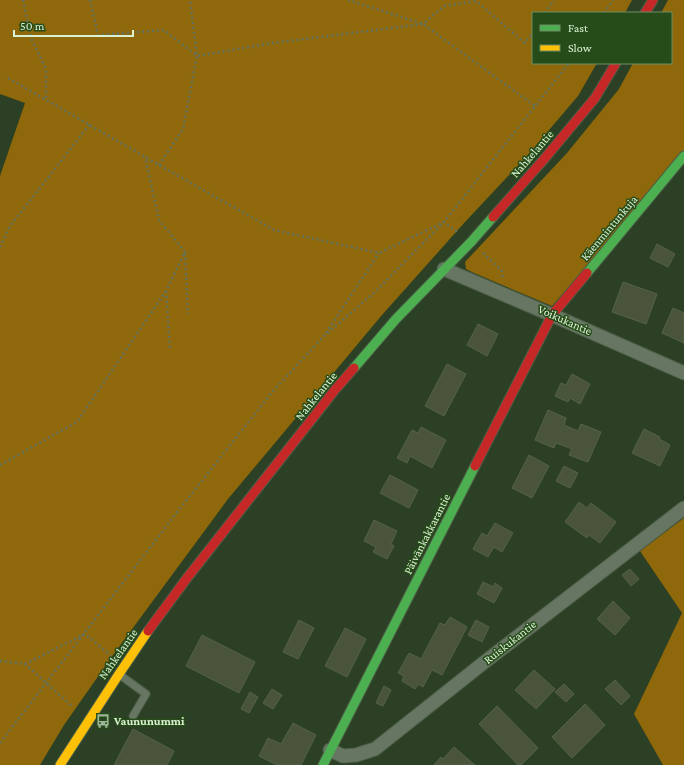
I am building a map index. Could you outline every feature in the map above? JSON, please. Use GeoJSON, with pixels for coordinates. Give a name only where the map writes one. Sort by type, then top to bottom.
{"type":"FeatureCollection","features":[{"type":"Feature","properties":{"kind":"main road"},"geometry":{"type":"LineString","coordinates":[[647,12],[653,0]]}},
{"type":"Feature","properties":{"kind":"main road","name":"Nahkelantie"},"geometry":{"type":"LineString","coordinates":[[60,765],[121,670],[188,578],[334,391],[396,319],[475,236],[555,146],[595,98],[615,64]]}},
{"type":"Feature","properties":{"kind":"main road","name":"Käenmintunkuja"},"geometry":{"type":"LineString","coordinates":[[552,315],[684,156]]}},
{"type":"Feature","properties":{"kind":"main road","name":"Päivänkakkarantie"},"geometry":{"type":"LineString","coordinates":[[323,765],[552,315]]}},
{"type":"Feature","properties":{"kind":"street","name":"Voikukantie"},"geometry":{"type":"LineString","coordinates":[[444,269],[684,373]]}},
{"type":"Feature","properties":{"kind":"street","name":"Ruiskukantie"},"geometry":{"type":"LineString","coordinates":[[330,750],[343,756],[375,749],[482,664],[684,508]]}},
{"type":"Feature","properties":{"kind":"lane"},"geometry":{"type":"LineString","coordinates":[[121,670],[146,694],[133,716]]}},
{"type":"Feature","properties":{"kind":"path"},"geometry":{"type":"LineString","coordinates":[[23,0],[31,38],[46,69],[46,100]]}},
{"type":"Feature","properties":{"kind":"path"},"geometry":{"type":"LineString","coordinates":[[90,0],[98,35],[164,30],[197,56],[272,43],[423,24],[444,6],[476,1],[525,43],[532,33]]}},
{"type":"Feature","properties":{"kind":"path"},"geometry":{"type":"LineString","coordinates":[[159,165],[183,129],[197,56],[190,0]]}},
{"type":"Feature","properties":{"kind":"path"},"geometry":{"type":"LineString","coordinates":[[348,0],[423,24],[535,106]]}},
{"type":"Feature","properties":{"kind":"path"},"geometry":{"type":"LineString","coordinates":[[547,12],[554,0]]}},
{"type":"Feature","properties":{"kind":"path"},"geometry":{"type":"LineString","coordinates":[[605,12],[613,0]]}},
{"type":"Feature","properties":{"kind":"path"},"geometry":{"type":"LineString","coordinates":[[0,743],[178,511],[273,391],[324,336],[375,292],[444,222],[568,64]]}},
{"type":"Feature","properties":{"kind":"path"},"geometry":{"type":"LineString","coordinates":[[8,78],[274,230],[379,253]]}},
{"type":"Feature","properties":{"kind":"path"},"geometry":{"type":"LineString","coordinates":[[0,248],[10,226],[90,124]]}},
{"type":"Feature","properties":{"kind":"path"},"geometry":{"type":"LineString","coordinates":[[145,157],[159,220],[185,252],[188,314]]}},
{"type":"Feature","properties":{"kind":"path"},"geometry":{"type":"LineString","coordinates":[[324,336],[379,253],[444,222]]}},
{"type":"Feature","properties":{"kind":"path"},"geometry":{"type":"LineString","coordinates":[[0,465],[77,422],[166,291],[185,252]]}},
{"type":"Feature","properties":{"kind":"path"},"geometry":{"type":"LineString","coordinates":[[166,291],[170,349]]}},
{"type":"Feature","properties":{"kind":"path"},"geometry":{"type":"LineString","coordinates":[[85,634],[121,670]]}},
{"type":"Feature","properties":{"kind":"path"},"geometry":{"type":"LineString","coordinates":[[0,661],[25,664],[85,634]]}},
{"type":"Feature","properties":{"kind":"path"},"geometry":{"type":"LineString","coordinates":[[25,664],[73,707]]}},
{"type":"Feature","properties":{"kind":"shaded area"},"geometry":{"type":"Polygon","coordinates":[[[0,0],[632,0],[626,12],[532,12],[532,64],[596,64],[578,96],[526,157],[465,222],[382,315],[228,499],[113,655],[64,725],[40,765],[0,765],[0,176],[25,103],[0,94],[0,0]]]}},
{"type":"Feature","properties":{"kind":"shaded area"},"geometry":{"type":"Polygon","coordinates":[[[668,0],[684,0],[684,154],[552,306],[466,269],[465,262],[567,153],[619,89],[632,64],[672,64],[672,12],[662,12],[668,0]]]}},
{"type":"Feature","properties":{"kind":"shaded area"},"geometry":{"type":"Polygon","coordinates":[[[684,518],[684,765],[663,765],[634,714],[682,613],[640,551],[684,518]]]}},
{"type":"Feature","properties":{"kind":"building"},"geometry":{"type":"Polygon","coordinates":[[[657,244],[675,254],[668,267],[650,258],[657,244]]]}},
{"type":"Feature","properties":{"kind":"building"},"geometry":{"type":"Polygon","coordinates":[[[623,282],[657,294],[646,324],[612,312],[623,282]]]}},
{"type":"Feature","properties":{"kind":"building"},"geometry":{"type":"Polygon","coordinates":[[[673,308],[684,313],[684,343],[662,333],[673,308]]]}},
{"type":"Feature","properties":{"kind":"building"},"geometry":{"type":"Polygon","coordinates":[[[478,324],[498,334],[487,356],[467,345],[478,324]]]}},
{"type":"Feature","properties":{"kind":"building"},"geometry":{"type":"Polygon","coordinates":[[[447,364],[466,374],[444,416],[425,406],[447,364]]]}},
{"type":"Feature","properties":{"kind":"building"},"geometry":{"type":"Polygon","coordinates":[[[572,374],[590,384],[580,404],[570,398],[568,402],[555,396],[561,383],[566,385],[572,374]]]}},
{"type":"Feature","properties":{"kind":"building"},"geometry":{"type":"Polygon","coordinates":[[[548,410],[566,418],[564,425],[578,431],[581,424],[601,432],[588,462],[569,455],[572,449],[556,443],[554,448],[535,440],[548,410]]]}},
{"type":"Feature","properties":{"kind":"building"},"geometry":{"type":"Polygon","coordinates":[[[421,427],[446,440],[432,468],[410,456],[407,463],[397,458],[412,430],[418,433],[421,427]]]}},
{"type":"Feature","properties":{"kind":"building"},"geometry":{"type":"Polygon","coordinates":[[[644,429],[660,437],[659,439],[670,445],[660,466],[632,453],[644,429]]]}},
{"type":"Feature","properties":{"kind":"building"},"geometry":{"type":"Polygon","coordinates":[[[529,455],[549,466],[532,498],[512,488],[529,455]]]}},
{"type":"Feature","properties":{"kind":"building"},"geometry":{"type":"Polygon","coordinates":[[[564,466],[578,473],[570,488],[556,481],[564,466]]]}},
{"type":"Feature","properties":{"kind":"building"},"geometry":{"type":"Polygon","coordinates":[[[390,475],[418,490],[409,508],[380,493],[390,475]]]}},
{"type":"Feature","properties":{"kind":"building"},"geometry":{"type":"Polygon","coordinates":[[[579,502],[587,508],[591,503],[616,522],[600,543],[589,535],[587,538],[565,522],[579,502]]]}},
{"type":"Feature","properties":{"kind":"building"},"geometry":{"type":"Polygon","coordinates":[[[374,520],[397,531],[391,544],[394,546],[387,559],[373,552],[376,547],[364,541],[374,520]]]}},
{"type":"Feature","properties":{"kind":"building"},"geometry":{"type":"Polygon","coordinates":[[[495,523],[513,533],[502,552],[494,547],[488,557],[473,549],[482,533],[487,536],[495,523]]]}},
{"type":"Feature","properties":{"kind":"building"},"geometry":{"type":"Polygon","coordinates":[[[630,569],[639,579],[631,586],[622,575],[630,569]]]}},
{"type":"Feature","properties":{"kind":"building"},"geometry":{"type":"Polygon","coordinates":[[[483,582],[493,587],[495,583],[502,588],[494,603],[477,594],[483,582]]]}},
{"type":"Feature","properties":{"kind":"building"},"geometry":{"type":"Polygon","coordinates":[[[613,601],[630,618],[615,635],[597,619],[613,601]]]}},
{"type":"Feature","properties":{"kind":"building"},"geometry":{"type":"Polygon","coordinates":[[[450,617],[467,627],[442,675],[432,670],[423,687],[418,684],[415,689],[402,681],[404,676],[398,673],[409,653],[421,659],[440,623],[445,625],[450,617]]]}},
{"type":"Feature","properties":{"kind":"building"},"geometry":{"type":"Polygon","coordinates":[[[299,620],[314,628],[298,659],[283,652],[299,620]]]}},
{"type":"Feature","properties":{"kind":"building"},"geometry":{"type":"Polygon","coordinates":[[[476,620],[489,627],[482,642],[468,635],[476,620]]]}},
{"type":"Feature","properties":{"kind":"building"},"geometry":{"type":"Polygon","coordinates":[[[345,628],[366,639],[347,677],[325,666],[345,628]]]}},
{"type":"Feature","properties":{"kind":"building"},"geometry":{"type":"Polygon","coordinates":[[[202,635],[255,662],[239,693],[186,666],[202,635]]]}},
{"type":"Feature","properties":{"kind":"building"},"geometry":{"type":"Polygon","coordinates":[[[534,670],[555,689],[536,709],[515,690],[534,670]]]}},
{"type":"Feature","properties":{"kind":"building"},"geometry":{"type":"Polygon","coordinates":[[[615,680],[630,696],[621,705],[605,689],[615,680]]]}},
{"type":"Feature","properties":{"kind":"building"},"geometry":{"type":"Polygon","coordinates":[[[564,684],[574,694],[566,702],[555,692],[564,684]]]}},
{"type":"Feature","properties":{"kind":"building"},"geometry":{"type":"Polygon","coordinates":[[[384,686],[391,690],[383,706],[376,703],[384,686]]]}},
{"type":"Feature","properties":{"kind":"building"},"geometry":{"type":"Polygon","coordinates":[[[272,689],[282,695],[273,709],[263,703],[272,689]]]}},
{"type":"Feature","properties":{"kind":"building"},"geometry":{"type":"Polygon","coordinates":[[[250,692],[258,697],[249,713],[241,709],[250,692]]]}},
{"type":"Feature","properties":{"kind":"building"},"geometry":{"type":"Polygon","coordinates":[[[585,704],[605,725],[572,758],[552,737],[585,704]]]}},
{"type":"Feature","properties":{"kind":"building"},"geometry":{"type":"Polygon","coordinates":[[[497,706],[538,748],[521,765],[518,765],[479,724],[497,706]]]}},
{"type":"Feature","properties":{"kind":"building"},"geometry":{"type":"Polygon","coordinates":[[[293,723],[316,735],[301,765],[277,765],[259,756],[268,738],[281,744],[293,723]]]}},
{"type":"Feature","properties":{"kind":"building"},"geometry":{"type":"Polygon","coordinates":[[[133,729],[174,751],[167,765],[114,765],[133,729]]]}},
{"type":"Feature","properties":{"kind":"building"},"geometry":{"type":"Polygon","coordinates":[[[454,747],[475,765],[434,765],[441,757],[443,759],[454,747]]]}},
{"type":"Feature","properties":{"kind":"traffic: fast"},"geometry":{"type":"LineString","coordinates":[[587,273],[684,156]]}},
{"type":"Feature","properties":{"kind":"traffic: fast"},"geometry":{"type":"LineString","coordinates":[[354,368],[396,319],[471,242],[493,217]]}},
{"type":"Feature","properties":{"kind":"traffic: fast"},"geometry":{"type":"LineString","coordinates":[[323,765],[475,466]]}},
{"type":"Feature","properties":{"kind":"traffic: slow"},"geometry":{"type":"LineString","coordinates":[[60,765],[148,631]]}},
{"type":"Feature","properties":{"kind":"traffic: jam"},"geometry":{"type":"LineString","coordinates":[[646,12],[653,0]]}},
{"type":"Feature","properties":{"kind":"traffic: jam"},"geometry":{"type":"LineString","coordinates":[[493,217],[595,98],[615,64]]}},
{"type":"Feature","properties":{"kind":"traffic: jam"},"geometry":{"type":"LineString","coordinates":[[475,466],[552,315],[587,273]]}},
{"type":"Feature","properties":{"kind":"traffic: jam"},"geometry":{"type":"LineString","coordinates":[[148,631],[187,578],[334,391],[354,368]]}},
{"type":"Feature","properties":{"kind":"place","name":"Vaununummi"},"geometry":{"type":"Point","coordinates":[103,721]}}]}
